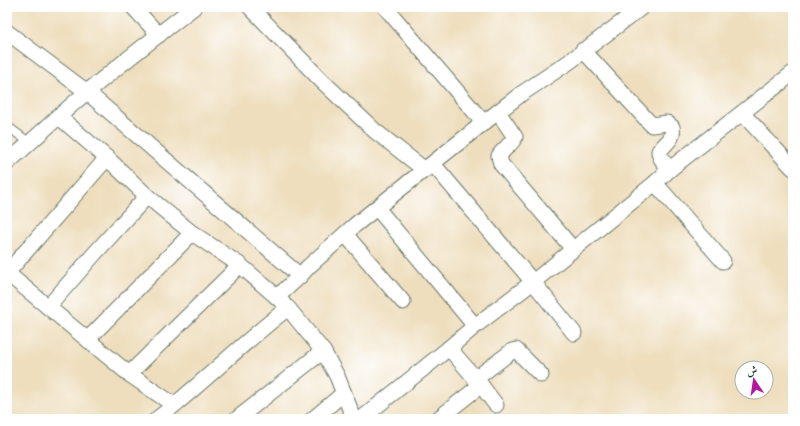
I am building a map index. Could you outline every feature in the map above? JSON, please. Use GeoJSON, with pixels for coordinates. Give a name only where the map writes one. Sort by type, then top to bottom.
{"type":"FeatureCollection","features":[{"type":"Feature","properties":{"kind":"street"},"geometry":{"type":"LineString","coordinates":[[133,7],[159,35]]}},
{"type":"Feature","properties":{"kind":"street"},"geometry":{"type":"LineString","coordinates":[[7,163],[58,116],[194,7]]}},
{"type":"Feature","properties":{"kind":"street"},"geometry":{"type":"LineString","coordinates":[[250,7],[322,81],[375,131],[429,167],[533,282],[574,333]]}},
{"type":"Feature","properties":{"kind":"street"},"geometry":{"type":"LineString","coordinates":[[385,7],[484,123]]}},
{"type":"Feature","properties":{"kind":"street"},"geometry":{"type":"LineString","coordinates":[[277,297],[345,234],[377,208],[498,112],[642,7]]}},
{"type":"Feature","properties":{"kind":"street"},"geometry":{"type":"LineString","coordinates":[[7,32],[87,92],[300,276]]}},
{"type":"Feature","properties":{"kind":"street"},"geometry":{"type":"LineString","coordinates":[[583,50],[652,125],[667,123],[672,127],[672,137],[659,151],[660,156],[670,170]]}},
{"type":"Feature","properties":{"kind":"street"},"geometry":{"type":"LineString","coordinates":[[361,419],[475,326],[533,282],[670,170],[793,73]]}},
{"type":"Feature","properties":{"kind":"street"},"geometry":{"type":"LineString","coordinates":[[498,112],[515,137],[499,156],[501,164],[573,249]]}},
{"type":"Feature","properties":{"kind":"street"},"geometry":{"type":"LineString","coordinates":[[742,113],[793,168]]}},
{"type":"Feature","properties":{"kind":"street"},"geometry":{"type":"LineString","coordinates":[[58,116],[107,158],[147,196],[192,233],[240,265],[288,308],[323,351],[337,376],[354,419]]}},
{"type":"Feature","properties":{"kind":"street"},"geometry":{"type":"LineString","coordinates":[[107,158],[7,273],[129,374],[174,405]]}},
{"type":"Feature","properties":{"kind":"street"},"geometry":{"type":"LineString","coordinates":[[655,183],[724,261]]}},
{"type":"Feature","properties":{"kind":"street"},"geometry":{"type":"LineString","coordinates":[[48,307],[147,196]]}},
{"type":"Feature","properties":{"kind":"street"},"geometry":{"type":"LineString","coordinates":[[377,208],[475,326]]}},
{"type":"Feature","properties":{"kind":"street"},"geometry":{"type":"LineString","coordinates":[[88,339],[192,233]]}},
{"type":"Feature","properties":{"kind":"street"},"geometry":{"type":"LineString","coordinates":[[345,234],[403,302]]}},
{"type":"Feature","properties":{"kind":"street"},"geometry":{"type":"LineString","coordinates":[[129,374],[240,265]]}},
{"type":"Feature","properties":{"kind":"street"},"geometry":{"type":"LineString","coordinates":[[157,419],[288,308]]}},
{"type":"Feature","properties":{"kind":"street"},"geometry":{"type":"LineString","coordinates":[[449,348],[496,404]]}},
{"type":"Feature","properties":{"kind":"street"},"geometry":{"type":"LineString","coordinates":[[438,419],[512,351],[516,350],[521,353],[541,375]]}},
{"type":"Feature","properties":{"kind":"street"},"geometry":{"type":"LineString","coordinates":[[237,419],[323,351]]}},
{"type":"Feature","properties":{"kind":"street"},"geometry":{"type":"LineString","coordinates":[[313,419],[344,393]]}},
{"type":"Feature","properties":{"kind":"lane"},"geometry":{"type":"LineString","coordinates":[[7,126],[30,143]]}}]}
